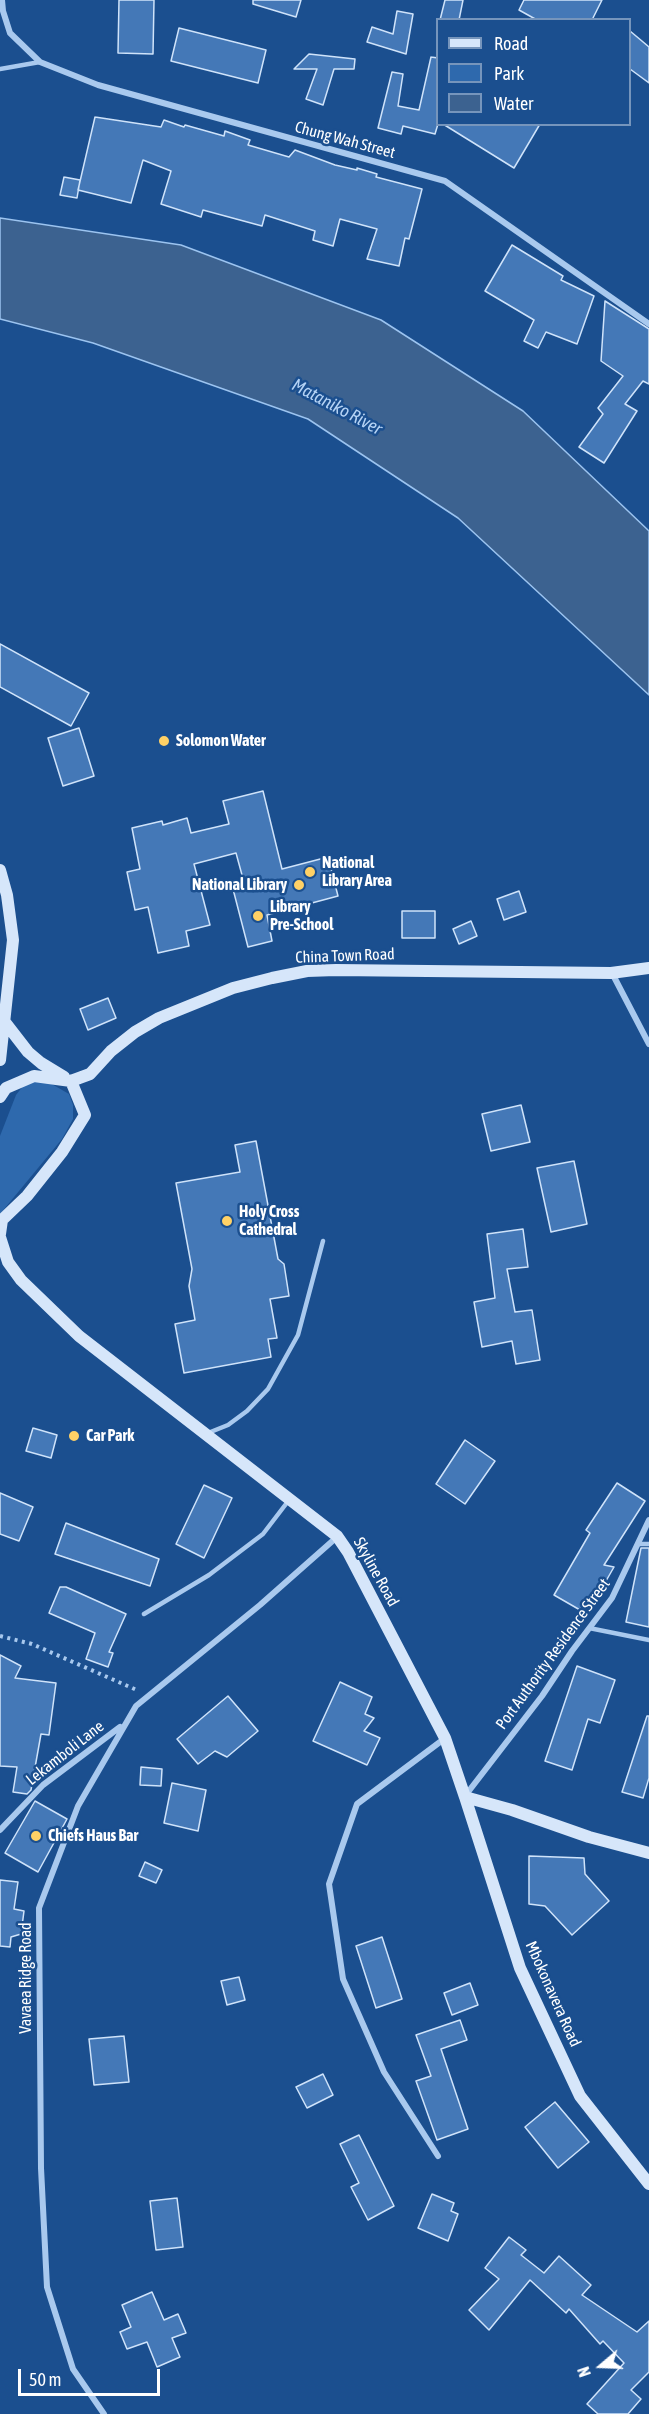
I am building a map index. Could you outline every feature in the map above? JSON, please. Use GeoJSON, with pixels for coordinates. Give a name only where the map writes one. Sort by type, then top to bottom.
{"type":"FeatureCollection","features":[{"type":"Feature","properties":{"kind":"street"},"geometry":{"type":"LineString","coordinates":[[3,0],[3,11],[10,33],[40,62]]}},
{"type":"Feature","properties":{"kind":"street","name":"Chung Wah Street"},"geometry":{"type":"LineString","coordinates":[[40,62],[98,85],[445,181],[649,324]]}},
{"type":"Feature","properties":{"kind":"street"},"geometry":{"type":"LineString","coordinates":[[0,870],[13,940],[0,1060]]}},
{"type":"Feature","properties":{"kind":"street","name":"China Town Road"},"geometry":{"type":"LineString","coordinates":[[71,1081],[90,1074],[111,1051],[135,1032],[159,1018],[233,988],[307,971],[611,973],[649,968]]}},
{"type":"Feature","properties":{"kind":"street"},"geometry":{"type":"LineString","coordinates":[[611,973],[649,1044]]}},
{"type":"Feature","properties":{"kind":"street"},"geometry":{"type":"LineString","coordinates":[[4,1021],[28,1052],[41,1063],[71,1081]]}},
{"type":"Feature","properties":{"kind":"street"},"geometry":{"type":"LineString","coordinates":[[0,1097],[6,1088],[33,1076],[71,1081]]}},
{"type":"Feature","properties":{"kind":"street","name":"Skyline Road"},"geometry":{"type":"LineString","coordinates":[[71,1081],[85,1114],[62,1152],[27,1196],[2,1220],[0,1235],[4,1261],[80,1336],[337,1536],[348,1552],[445,1738],[465,1797]]}},
{"type":"Feature","properties":{"kind":"street","name":"Port Authority Residence Street"},"geometry":{"type":"LineString","coordinates":[[465,1797],[542,1696],[612,1598],[649,1520]]}},
{"type":"Feature","properties":{"kind":"street","name":"Vavaea Ridge Road"},"geometry":{"type":"LineString","coordinates":[[104,2414],[73,2369],[46,2287],[41,2168],[39,1908],[78,1806],[135,1706],[260,1605],[337,1536]]}},
{"type":"Feature","properties":{"kind":"street","name":"Lekamboli Lane"},"geometry":{"type":"LineString","coordinates":[[0,1830],[43,1785],[123,1725]]}},
{"type":"Feature","properties":{"kind":"street"},"geometry":{"type":"LineString","coordinates":[[438,2156],[384,2072],[343,1979],[328,1884],[357,1803],[445,1738]]}},
{"type":"Feature","properties":{"kind":"street"},"geometry":{"type":"LineString","coordinates":[[465,1797],[512,1810],[589,1837],[649,1853]]}},
{"type":"Feature","properties":{"kind":"street","name":"Mbokonavera Road"},"geometry":{"type":"LineString","coordinates":[[465,1797],[520,1968],[580,2096],[649,2184]]}},
{"type":"Feature","properties":{"kind":"lane"},"geometry":{"type":"LineString","coordinates":[[0,69],[40,62]]}},
{"type":"Feature","properties":{"kind":"lane"},"geometry":{"type":"LineString","coordinates":[[204,1434],[228,1425],[247,1411],[268,1389],[298,1335],[323,1241]]}},
{"type":"Feature","properties":{"kind":"lane"},"geometry":{"type":"LineString","coordinates":[[144,1614],[209,1575],[263,1534],[289,1499]]}},
{"type":"Feature","properties":{"kind":"lane"},"geometry":{"type":"LineString","coordinates":[[639,1544],[649,1544]]}},
{"type":"Feature","properties":{"kind":"lane"},"geometry":{"type":"LineString","coordinates":[[589,1629],[649,1640]]}},
{"type":"Feature","properties":{"kind":"path"},"geometry":{"type":"LineString","coordinates":[[0,1636],[32,1644],[149,1695]]}},
{"type":"Feature","properties":{"kind":"green space"},"geometry":{"type":"Polygon","coordinates":[[[36,1081],[50,1083],[69,1094],[73,1105],[73,1119],[62,1139],[0,1214],[0,1136],[16,1095],[23,1086],[36,1081]]]}},
{"type":"Feature","properties":{"kind":"water","name":"Mataniko River"},"geometry":{"type":"Polygon","coordinates":[[[0,218],[181,245],[381,320],[523,411],[649,531],[649,695],[458,518],[308,419],[93,343],[0,319],[0,218]]]}},
{"type":"Feature","properties":{"kind":"building"},"geometry":{"type":"Polygon","coordinates":[[[119,0],[154,0],[153,54],[118,53],[119,0]]]}},
{"type":"Feature","properties":{"kind":"building"},"geometry":{"type":"Polygon","coordinates":[[[253,0],[301,0],[296,17],[253,4],[253,0]]]}},
{"type":"Feature","properties":{"kind":"building"},"geometry":{"type":"Polygon","coordinates":[[[445,0],[463,0],[459,18],[440,18],[445,0]]]}},
{"type":"Feature","properties":{"kind":"building"},"geometry":{"type":"Polygon","coordinates":[[[524,0],[602,0],[593,18],[533,18],[519,10],[524,0]]]}},
{"type":"Feature","properties":{"kind":"building"},"geometry":{"type":"Polygon","coordinates":[[[397,11],[413,14],[406,54],[367,42],[372,27],[393,34],[397,11]]]}},
{"type":"Feature","properties":{"kind":"building"},"geometry":{"type":"Polygon","coordinates":[[[179,28],[266,50],[258,83],[171,61],[179,28]]]}},
{"type":"Feature","properties":{"kind":"building"},"geometry":{"type":"Polygon","coordinates":[[[631,32],[649,47],[649,83],[631,70],[631,32]]]}},
{"type":"Feature","properties":{"kind":"building"},"geometry":{"type":"Polygon","coordinates":[[[309,54],[355,59],[354,69],[334,69],[323,105],[306,99],[317,69],[294,69],[309,54]]]}},
{"type":"Feature","properties":{"kind":"building"},"geometry":{"type":"Polygon","coordinates":[[[431,57],[436,58],[437,126],[435,134],[403,126],[401,134],[378,128],[392,72],[403,74],[398,106],[419,110],[431,57]]]}},
{"type":"Feature","properties":{"kind":"building"},"geometry":{"type":"Polygon","coordinates":[[[95,117],[161,127],[164,120],[224,136],[225,131],[250,140],[248,145],[289,157],[295,150],[335,165],[357,170],[357,168],[377,174],[376,177],[422,189],[409,239],[405,238],[399,266],[367,259],[377,229],[340,219],[333,246],[313,240],[315,231],[265,215],[262,226],[203,210],[201,217],[161,204],[171,171],[143,160],[131,203],[78,190],[95,117]]]}},
{"type":"Feature","properties":{"kind":"building"},"geometry":{"type":"Polygon","coordinates":[[[446,126],[539,126],[514,168],[446,126]]]}},
{"type":"Feature","properties":{"kind":"building"},"geometry":{"type":"Polygon","coordinates":[[[64,177],[80,180],[77,198],[60,195],[64,177]]]}},
{"type":"Feature","properties":{"kind":"building"},"geometry":{"type":"Polygon","coordinates":[[[512,245],[563,276],[561,280],[594,296],[577,344],[546,332],[538,348],[524,341],[534,320],[485,291],[512,245]]]}},
{"type":"Feature","properties":{"kind":"building"},"geometry":{"type":"Polygon","coordinates":[[[605,301],[649,329],[649,384],[643,381],[625,404],[637,411],[604,463],[579,447],[603,414],[598,408],[623,376],[601,361],[605,301]]]}},
{"type":"Feature","properties":{"kind":"building"},"geometry":{"type":"Polygon","coordinates":[[[0,644],[89,693],[71,726],[0,687],[0,644]]]}},
{"type":"Feature","properties":{"kind":"building"},"geometry":{"type":"Polygon","coordinates":[[[79,728],[94,776],[63,786],[48,738],[79,728]]]}},
{"type":"Feature","properties":{"kind":"building"},"geometry":{"type":"Polygon","coordinates":[[[263,791],[282,869],[328,857],[338,896],[267,915],[272,941],[248,947],[233,889],[245,886],[236,853],[194,864],[210,925],[186,931],[189,946],[158,953],[148,907],[135,910],[127,872],[140,869],[132,828],[162,821],[163,825],[187,818],[191,833],[229,824],[223,801],[263,791]]]}},
{"type":"Feature","properties":{"kind":"building"},"geometry":{"type":"Polygon","coordinates":[[[519,891],[526,912],[504,920],[497,899],[519,891]]]}},
{"type":"Feature","properties":{"kind":"building"},"geometry":{"type":"Polygon","coordinates":[[[402,911],[435,911],[435,938],[402,938],[402,911]]]}},
{"type":"Feature","properties":{"kind":"building"},"geometry":{"type":"Polygon","coordinates":[[[471,921],[477,936],[459,944],[453,929],[471,921]]]}},
{"type":"Feature","properties":{"kind":"building"},"geometry":{"type":"Polygon","coordinates":[[[108,998],[116,1018],[88,1030],[80,1009],[108,998]]]}},
{"type":"Feature","properties":{"kind":"building"},"geometry":{"type":"Polygon","coordinates":[[[521,1105],[530,1142],[491,1151],[482,1114],[521,1105]]]}},
{"type":"Feature","properties":{"kind":"building","name":"Holy Cross Cathedral"},"geometry":{"type":"Polygon","coordinates":[[[256,1141],[278,1259],[284,1264],[289,1296],[270,1299],[277,1338],[268,1339],[271,1357],[184,1373],[175,1324],[195,1320],[189,1286],[192,1269],[176,1183],[240,1172],[235,1145],[256,1141]]]}},
{"type":"Feature","properties":{"kind":"building"},"geometry":{"type":"Polygon","coordinates":[[[574,1161],[587,1224],[551,1232],[537,1168],[574,1161]]]}},
{"type":"Feature","properties":{"kind":"building"},"geometry":{"type":"Polygon","coordinates":[[[523,1229],[528,1267],[507,1269],[515,1312],[532,1310],[540,1360],[516,1364],[512,1341],[482,1347],[474,1302],[495,1298],[487,1234],[523,1229]]]}},
{"type":"Feature","properties":{"kind":"building"},"geometry":{"type":"Polygon","coordinates":[[[33,1428],[57,1435],[51,1458],[26,1451],[33,1428]]]}},
{"type":"Feature","properties":{"kind":"building"},"geometry":{"type":"Polygon","coordinates":[[[465,1440],[495,1461],[465,1504],[436,1484],[465,1440]]]}},
{"type":"Feature","properties":{"kind":"building"},"geometry":{"type":"Polygon","coordinates":[[[617,1483],[645,1501],[604,1565],[614,1567],[587,1614],[554,1595],[590,1533],[586,1530],[617,1483]]]}},
{"type":"Feature","properties":{"kind":"building"},"geometry":{"type":"Polygon","coordinates":[[[204,1485],[232,1498],[204,1558],[176,1544],[204,1485]]]}},
{"type":"Feature","properties":{"kind":"building"},"geometry":{"type":"Polygon","coordinates":[[[0,1493],[33,1507],[19,1541],[0,1534],[0,1493]]]}},
{"type":"Feature","properties":{"kind":"building"},"geometry":{"type":"Polygon","coordinates":[[[66,1523],[159,1559],[150,1586],[55,1554],[66,1523]]]}},
{"type":"Feature","properties":{"kind":"building"},"geometry":{"type":"Polygon","coordinates":[[[641,1548],[649,1548],[649,1627],[626,1622],[641,1548]]]}},
{"type":"Feature","properties":{"kind":"building"},"geometry":{"type":"Polygon","coordinates":[[[60,1587],[66,1587],[126,1614],[109,1652],[113,1653],[108,1667],[86,1659],[95,1633],[49,1613],[60,1587]]]}},
{"type":"Feature","properties":{"kind":"building"},"geometry":{"type":"Polygon","coordinates":[[[0,1655],[21,1666],[15,1678],[56,1683],[49,1735],[41,1734],[31,1790],[27,1794],[13,1792],[17,1767],[0,1766],[0,1655]]]}},
{"type":"Feature","properties":{"kind":"building"},"geometry":{"type":"Polygon","coordinates":[[[577,1666],[615,1680],[600,1723],[588,1719],[572,1770],[545,1761],[577,1666]]]}},
{"type":"Feature","properties":{"kind":"building"},"geometry":{"type":"Polygon","coordinates":[[[340,1682],[372,1697],[365,1714],[374,1718],[364,1731],[380,1738],[367,1765],[313,1741],[340,1682]]]}},
{"type":"Feature","properties":{"kind":"building"},"geometry":{"type":"Polygon","coordinates":[[[228,1696],[258,1731],[227,1757],[215,1751],[198,1764],[177,1739],[228,1696]]]}},
{"type":"Feature","properties":{"kind":"building"},"geometry":{"type":"Polygon","coordinates":[[[647,1716],[649,1716],[649,1778],[643,1798],[622,1792],[647,1716]]]}},
{"type":"Feature","properties":{"kind":"building"},"geometry":{"type":"Polygon","coordinates":[[[141,1767],[162,1769],[161,1786],[140,1785],[141,1767]]]}},
{"type":"Feature","properties":{"kind":"building"},"geometry":{"type":"Polygon","coordinates":[[[172,1783],[206,1790],[198,1831],[164,1823],[172,1783]]]}},
{"type":"Feature","properties":{"kind":"building"},"geometry":{"type":"Polygon","coordinates":[[[35,1801],[67,1819],[38,1872],[5,1853],[35,1801]]]}},
{"type":"Feature","properties":{"kind":"building"},"geometry":{"type":"Polygon","coordinates":[[[529,1856],[584,1858],[585,1874],[609,1901],[572,1935],[545,1906],[529,1904],[529,1856]]]}},
{"type":"Feature","properties":{"kind":"building"},"geometry":{"type":"Polygon","coordinates":[[[145,1862],[162,1870],[156,1883],[139,1876],[145,1862]]]}},
{"type":"Feature","properties":{"kind":"building"},"geometry":{"type":"Polygon","coordinates":[[[0,1880],[18,1882],[14,1909],[24,1911],[21,1934],[11,1937],[10,1947],[0,1946],[0,1880]]]}},
{"type":"Feature","properties":{"kind":"building"},"geometry":{"type":"Polygon","coordinates":[[[382,1937],[402,1999],[376,2008],[356,1946],[382,1937]]]}},
{"type":"Feature","properties":{"kind":"building"},"geometry":{"type":"Polygon","coordinates":[[[239,1977],[245,2000],[227,2005],[221,1981],[239,1977]]]}},
{"type":"Feature","properties":{"kind":"building"},"geometry":{"type":"Polygon","coordinates":[[[470,1983],[478,2005],[452,2015],[444,1993],[470,1983]]]}},
{"type":"Feature","properties":{"kind":"building"},"geometry":{"type":"Polygon","coordinates":[[[460,2020],[467,2040],[441,2049],[468,2129],[437,2140],[416,2081],[431,2076],[416,2035],[460,2020]]]}},
{"type":"Feature","properties":{"kind":"building"},"geometry":{"type":"Polygon","coordinates":[[[124,2036],[129,2082],[94,2085],[89,2039],[124,2036]]]}},
{"type":"Feature","properties":{"kind":"building"},"geometry":{"type":"Polygon","coordinates":[[[323,2074],[333,2095],[307,2108],[296,2087],[323,2074]]]}},
{"type":"Feature","properties":{"kind":"building"},"geometry":{"type":"Polygon","coordinates":[[[555,2102],[589,2142],[558,2168],[525,2127],[555,2102]]]}},
{"type":"Feature","properties":{"kind":"building"},"geometry":{"type":"Polygon","coordinates":[[[359,2135],[394,2206],[368,2220],[351,2187],[359,2183],[340,2144],[359,2135]]]}},
{"type":"Feature","properties":{"kind":"building"},"geometry":{"type":"Polygon","coordinates":[[[432,2194],[454,2203],[451,2211],[458,2214],[448,2241],[418,2228],[432,2194]]]}},
{"type":"Feature","properties":{"kind":"building"},"geometry":{"type":"Polygon","coordinates":[[[177,2198],[183,2247],[156,2250],[150,2201],[177,2198]]]}},
{"type":"Feature","properties":{"kind":"building"},"geometry":{"type":"Polygon","coordinates":[[[509,2237],[526,2250],[521,2255],[544,2273],[559,2256],[591,2285],[582,2295],[637,2332],[649,2321],[649,2372],[631,2390],[641,2399],[628,2414],[598,2414],[587,2404],[624,2363],[603,2341],[600,2344],[569,2309],[566,2313],[530,2280],[489,2330],[469,2310],[499,2279],[485,2268],[509,2237]]]}},
{"type":"Feature","properties":{"kind":"building"},"geometry":{"type":"Polygon","coordinates":[[[152,2292],[164,2320],[178,2314],[186,2333],[172,2338],[180,2357],[157,2367],[147,2342],[127,2349],[120,2332],[131,2327],[122,2305],[152,2292]]]}},
{"type":"Feature","properties":{"kind":"place","name":"Solomon Water"},"geometry":{"type":"Point","coordinates":[164,741]}},
{"type":"Feature","properties":{"kind":"place","name":"National Library Area"},"geometry":{"type":"Point","coordinates":[310,872]}},
{"type":"Feature","properties":{"kind":"place","name":"National Library"},"geometry":{"type":"Point","coordinates":[299,885]}},
{"type":"Feature","properties":{"kind":"place","name":"Library Pre-School"},"geometry":{"type":"Point","coordinates":[258,916]}},
{"type":"Feature","properties":{"kind":"place","name":"Holy Cross Cathedral"},"geometry":{"type":"Point","coordinates":[227,1221]}},
{"type":"Feature","properties":{"kind":"place","name":"Car Park"},"geometry":{"type":"Point","coordinates":[74,1436]}},
{"type":"Feature","properties":{"kind":"place","name":"Chiefs Haus Bar"},"geometry":{"type":"Point","coordinates":[36,1836]}}]}
